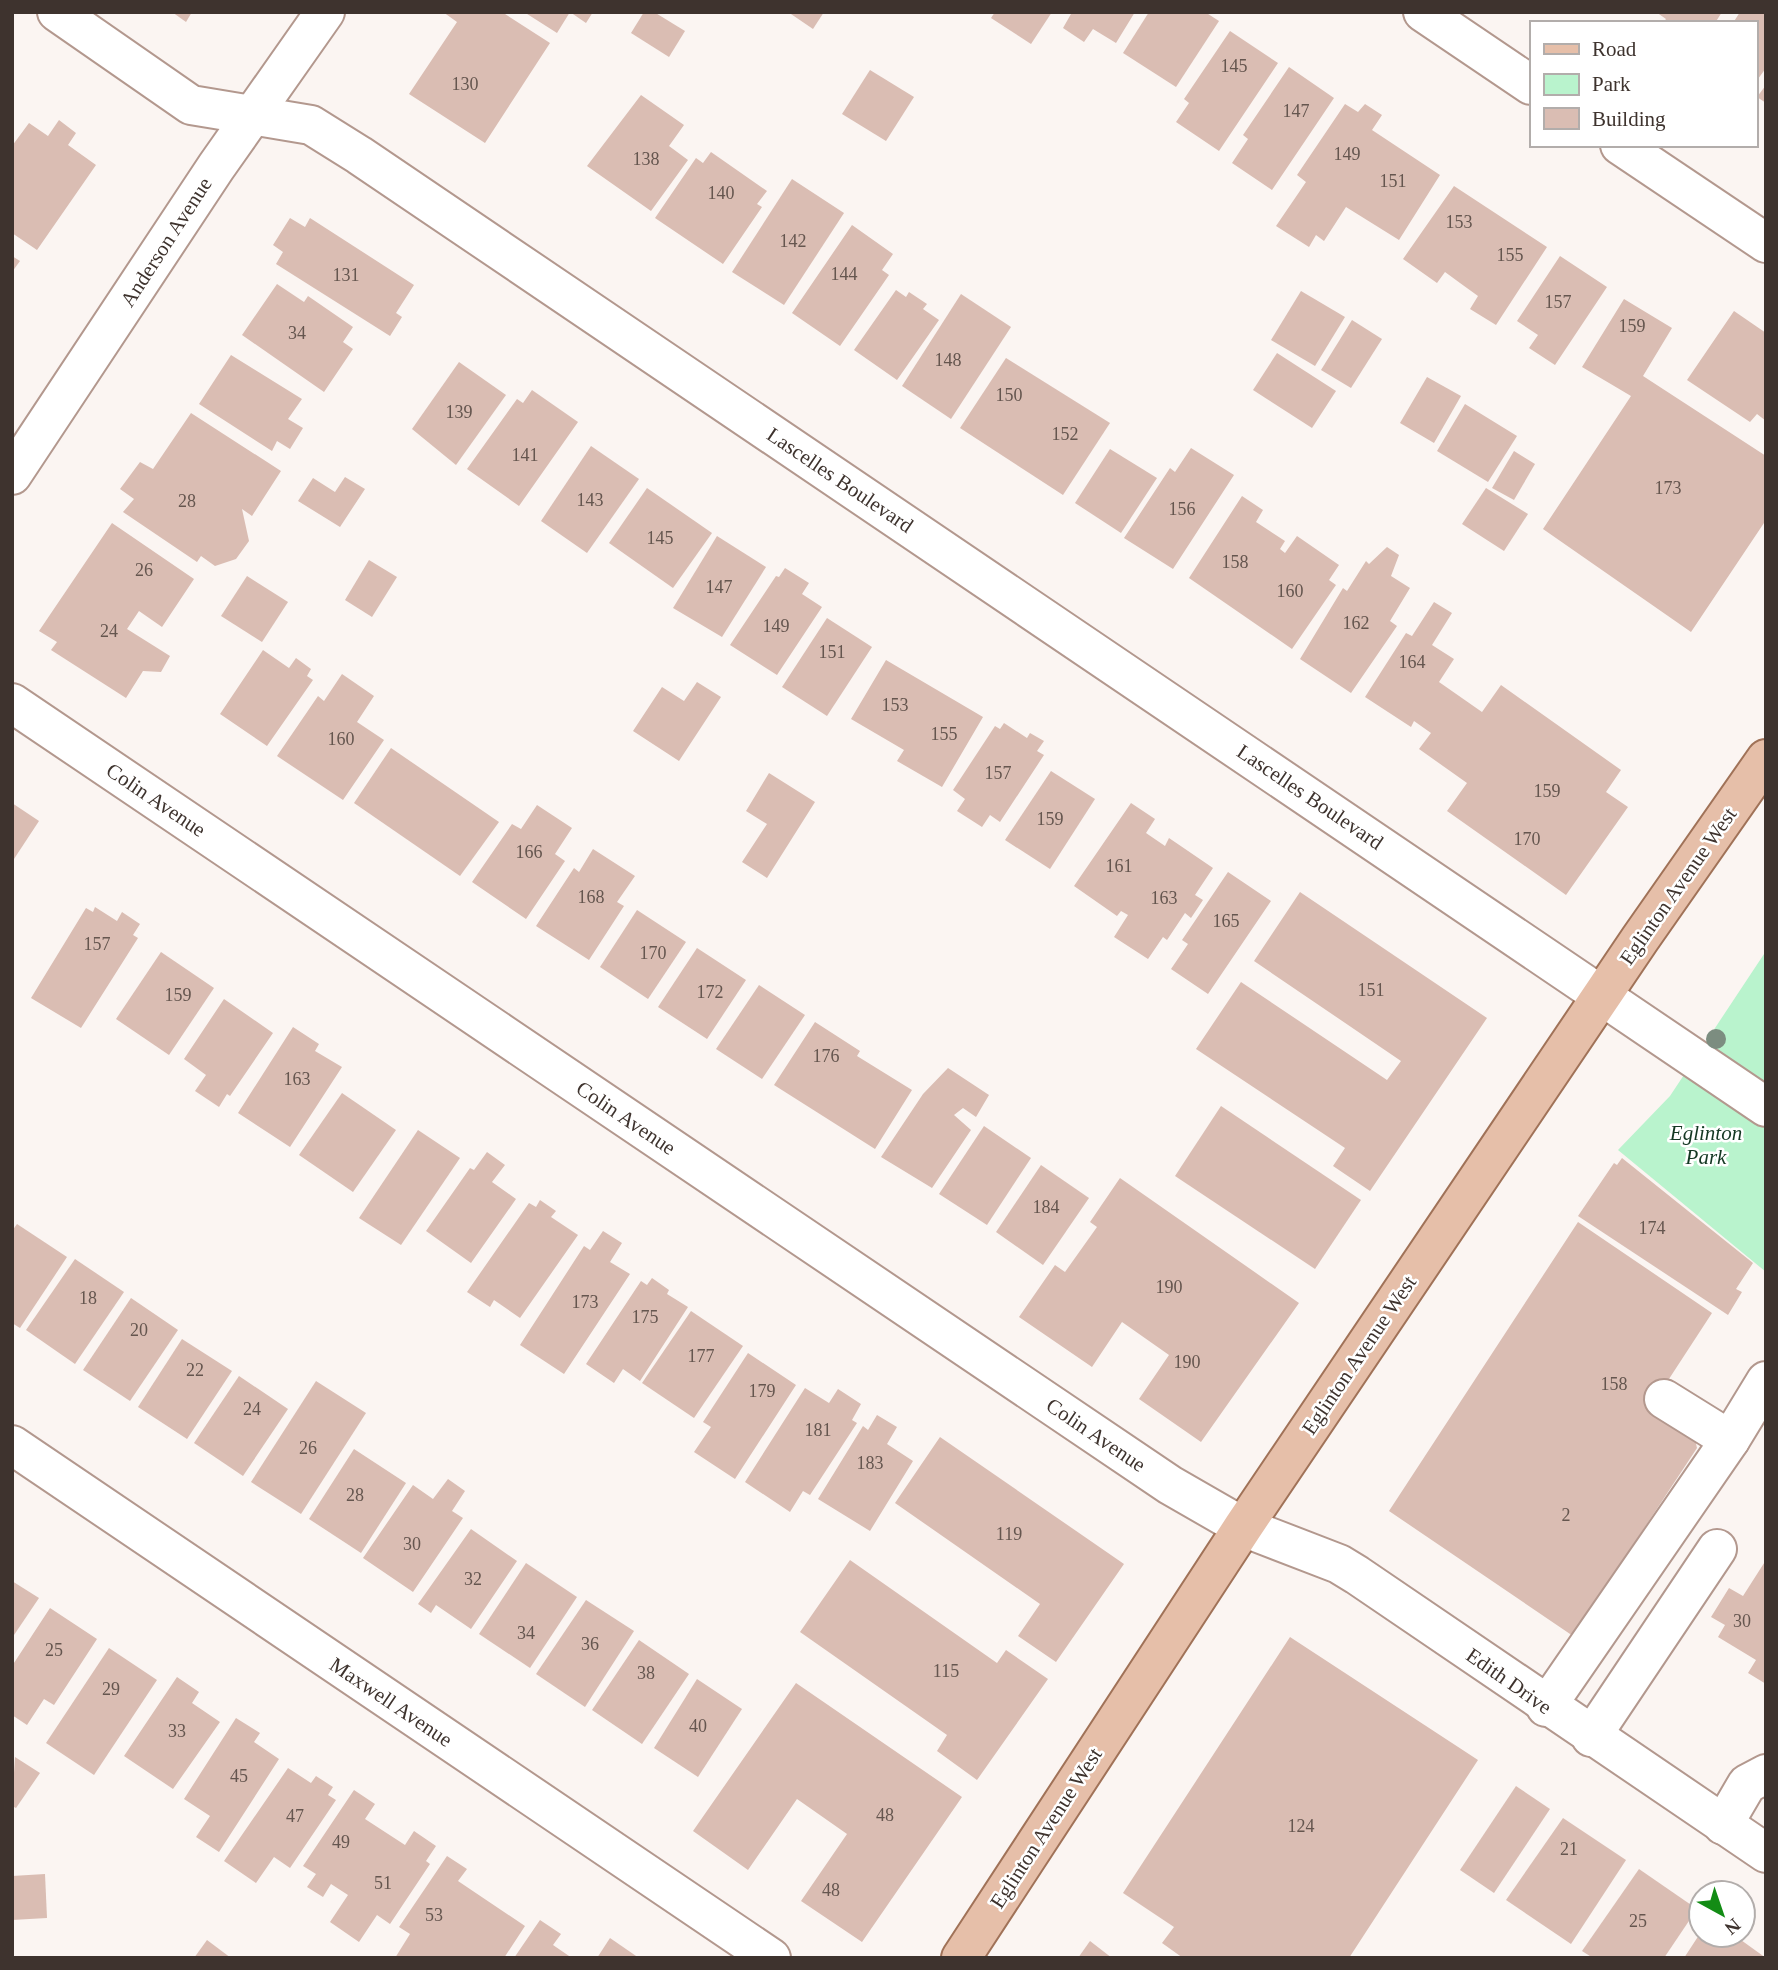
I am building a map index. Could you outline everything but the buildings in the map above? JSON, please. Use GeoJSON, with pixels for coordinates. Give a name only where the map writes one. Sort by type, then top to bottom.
{"type":"FeatureCollection","features":[{"type":"Feature","properties":{"kind":"main road","name":"Eglinton Avenue West"},"geometry":{"type":"LineString","coordinates":[[961,1958],[1243,1527],[1766,759]]}},
{"type":"Feature","properties":{"kind":"street","name":"Lascelles Boulevard"},"geometry":{"type":"LineString","coordinates":[[57,12],[191,105],[310,125],[359,155],[1766,1106]]}},
{"type":"Feature","properties":{"kind":"street","name":"Anderson Avenue"},"geometry":{"type":"LineString","coordinates":[[12,475],[252,115],[325,12]]}},
{"type":"Feature","properties":{"kind":"street"},"geometry":{"type":"LineString","coordinates":[[1423,12],[1530,84]]}},
{"type":"Feature","properties":{"kind":"street"},"geometry":{"type":"LineString","coordinates":[[1623,147],[1766,243]]}},
{"type":"Feature","properties":{"kind":"street","name":"Colin Avenue"},"geometry":{"type":"LineString","coordinates":[[12,703],[1158,1477],[1243,1527]]}},
{"type":"Feature","properties":{"kind":"street"},"geometry":{"type":"LineString","coordinates":[[1546,1707],[1730,1440],[1766,1381]]}},
{"type":"Feature","properties":{"kind":"street"},"geometry":{"type":"LineString","coordinates":[[1664,1399],[1730,1440]]}},
{"type":"Feature","properties":{"kind":"street","name":"Maxwell Avenue"},"geometry":{"type":"LineString","coordinates":[[12,1445],[771,1958]]}},
{"type":"Feature","properties":{"kind":"street","name":"Edith Drive"},"geometry":{"type":"LineString","coordinates":[[1243,1527],[1339,1564],[1546,1707],[1766,1853]]}},
{"type":"Feature","properties":{"kind":"street"},"geometry":{"type":"LineString","coordinates":[[1591,1737],[1717,1549]]}},
{"type":"Feature","properties":{"kind":"street"},"geometry":{"type":"LineString","coordinates":[[1723,1825],[1747,1784],[1766,1774]]}},
{"type":"Feature","properties":{"kind":"green space","name":"Eglinton Park"},"geometry":{"type":"Polygon","coordinates":[[[1766,951],[1766,1272],[1618,1150],[1670,1096],[1766,951]]]}}]}
